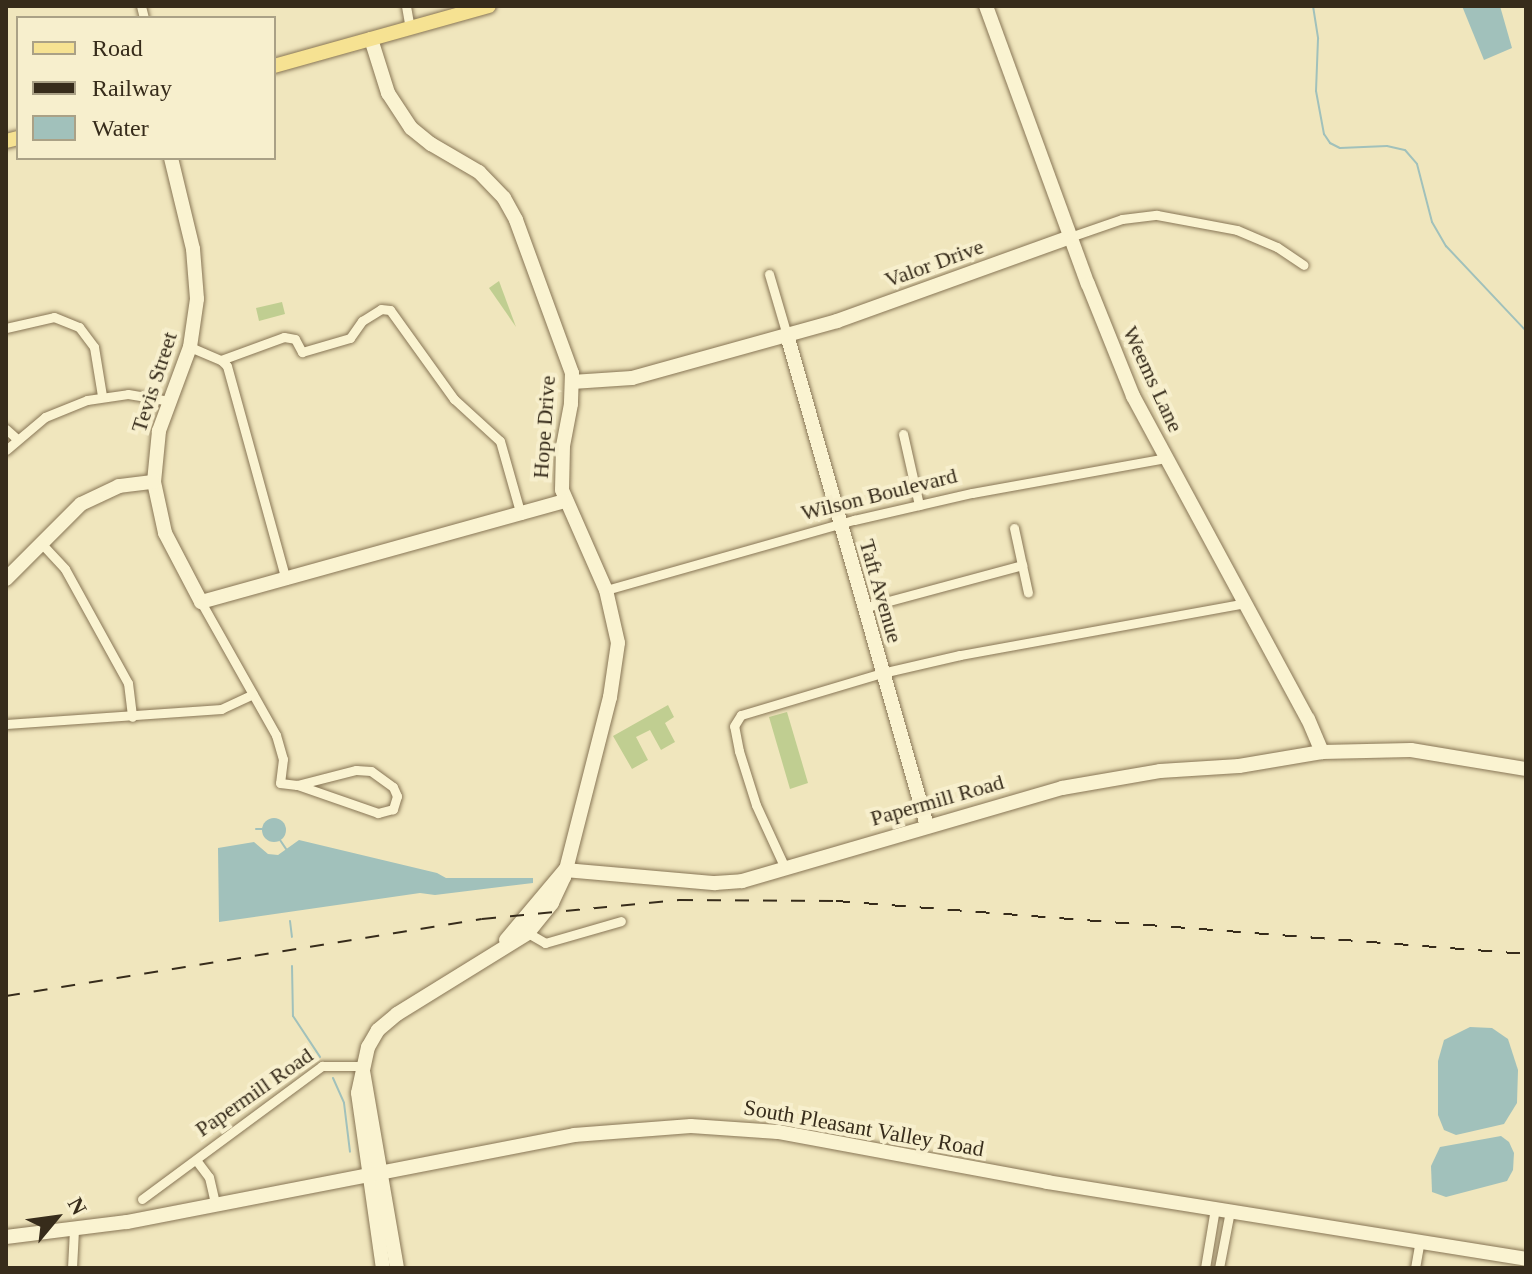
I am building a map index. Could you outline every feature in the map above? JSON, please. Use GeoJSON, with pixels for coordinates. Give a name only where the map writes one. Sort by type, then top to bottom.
{"type":"FeatureCollection","features":[{"type":"Feature","properties":{"kind":"main road"},"geometry":{"type":"LineString","coordinates":[[276,65],[489,6]]}},
{"type":"Feature","properties":{"kind":"main road","name":"Weems Lane"},"geometry":{"type":"LineString","coordinates":[[986,6],[1070,237],[1133,396],[1246,603],[1322,752]]}},
{"type":"Feature","properties":{"kind":"main road","name":"Hope Drive"},"geometry":{"type":"LineString","coordinates":[[371,39],[388,93],[411,128],[431,144],[479,172],[511,209],[567,356],[572,382],[563,446],[565,501],[606,590],[618,643],[617,663],[565,870]]}},
{"type":"Feature","properties":{"kind":"main road","name":"Tevis Street"},"geometry":{"type":"LineString","coordinates":[[171,160],[196,266],[196,315],[190,347],[156,448],[154,482],[165,533],[201,602]]}},
{"type":"Feature","properties":{"kind":"main road","name":"Valor Drive"},"geometry":{"type":"LineString","coordinates":[[572,382],[632,378],[852,317],[1070,237]]}},
{"type":"Feature","properties":{"kind":"main road","name":"Taft Avenue"},"geometry":{"type":"LineString","coordinates":[[787,335],[927,826]]}},
{"type":"Feature","properties":{"kind":"main road"},"geometry":{"type":"LineString","coordinates":[[6,579],[68,515],[93,496],[119,486],[154,482]]}},
{"type":"Feature","properties":{"kind":"main road"},"geometry":{"type":"LineString","coordinates":[[201,602],[565,501]]}},
{"type":"Feature","properties":{"kind":"main road","name":"Papermill Road"},"geometry":{"type":"LineString","coordinates":[[565,870],[728,883],[1083,784],[1322,752],[1411,750],[1526,769]]}},
{"type":"Feature","properties":{"kind":"main road"},"geometry":{"type":"LineString","coordinates":[[397,1268],[358,1093],[368,1047],[383,1025],[528,933],[560,889],[565,870]]}},
{"type":"Feature","properties":{"kind":"main road"},"geometry":{"type":"LineString","coordinates":[[500,948],[565,870]]}},
{"type":"Feature","properties":{"kind":"main road","name":"South Pleasant Valley Road"},"geometry":{"type":"LineString","coordinates":[[6,1237],[74,1230],[375,1176],[596,1132],[715,1127],[788,1134],[1061,1185],[1222,1209],[1419,1245],[1526,1259]]}},
{"type":"Feature","properties":{"kind":"main road"},"geometry":{"type":"LineString","coordinates":[[375,1176],[383,1268]]}},
{"type":"Feature","properties":{"kind":"street"},"geometry":{"type":"LineString","coordinates":[[406,6],[410,28]]}},
{"type":"Feature","properties":{"kind":"street","name":"Valor Drive"},"geometry":{"type":"LineString","coordinates":[[1070,237],[1122,219],[1157,215],[1237,230],[1277,247],[1304,265]]}},
{"type":"Feature","properties":{"kind":"street","name":"Taft Avenue"},"geometry":{"type":"LineString","coordinates":[[769,274],[787,335]]}},
{"type":"Feature","properties":{"kind":"street"},"geometry":{"type":"LineString","coordinates":[[221,360],[284,337],[295,339],[302,352],[350,338],[362,321],[381,309],[390,310],[454,399],[500,441],[521,515]]}},
{"type":"Feature","properties":{"kind":"street"},"geometry":{"type":"LineString","coordinates":[[6,328],[45,318],[63,319],[79,327],[94,347],[102,396]]}},
{"type":"Feature","properties":{"kind":"street"},"geometry":{"type":"LineString","coordinates":[[190,347],[221,360],[230,377],[286,580]]}},
{"type":"Feature","properties":{"kind":"street"},"geometry":{"type":"LineString","coordinates":[[6,450],[59,410],[102,396],[128,394],[170,401]]}},
{"type":"Feature","properties":{"kind":"street"},"geometry":{"type":"LineString","coordinates":[[6,429],[17,439]]}},
{"type":"Feature","properties":{"kind":"street"},"geometry":{"type":"LineString","coordinates":[[903,434],[919,505]]}},
{"type":"Feature","properties":{"kind":"street","name":"Wilson Boulevard"},"geometry":{"type":"LineString","coordinates":[[606,590],[919,505],[1167,458]]}},
{"type":"Feature","properties":{"kind":"street"},"geometry":{"type":"LineString","coordinates":[[1014,528],[1028,593]]}},
{"type":"Feature","properties":{"kind":"street"},"geometry":{"type":"LineString","coordinates":[[41,543],[65,569],[128,683],[132,717]]}},
{"type":"Feature","properties":{"kind":"street"},"geometry":{"type":"LineString","coordinates":[[863,608],[1022,565]]}},
{"type":"Feature","properties":{"kind":"street","name":"Tevis Street"},"geometry":{"type":"LineString","coordinates":[[201,602],[282,750],[280,783],[297,785]]}},
{"type":"Feature","properties":{"kind":"street"},"geometry":{"type":"LineString","coordinates":[[785,868],[754,799],[734,724],[745,713],[882,673],[980,651],[1246,603]]}},
{"type":"Feature","properties":{"kind":"street"},"geometry":{"type":"LineString","coordinates":[[6,724],[221,709],[253,694]]}},
{"type":"Feature","properties":{"kind":"street"},"geometry":{"type":"LineString","coordinates":[[363,770],[393,787],[397,801],[388,813],[378,813],[297,785],[363,770]]}},
{"type":"Feature","properties":{"kind":"street"},"geometry":{"type":"LineString","coordinates":[[528,933],[548,942],[621,921]]}},
{"type":"Feature","properties":{"kind":"street","name":"Papermill Road"},"geometry":{"type":"LineString","coordinates":[[142,1199],[322,1066],[362,1066]]}},
{"type":"Feature","properties":{"kind":"street"},"geometry":{"type":"LineString","coordinates":[[196,1160],[209,1177],[215,1204]]}},
{"type":"Feature","properties":{"kind":"street"},"geometry":{"type":"LineString","coordinates":[[1205,1268],[1222,1209]]}},
{"type":"Feature","properties":{"kind":"street"},"geometry":{"type":"LineString","coordinates":[[1219,1268],[1222,1209]]}},
{"type":"Feature","properties":{"kind":"street"},"geometry":{"type":"LineString","coordinates":[[72,1268],[74,1230]]}},
{"type":"Feature","properties":{"kind":"street"},"geometry":{"type":"LineString","coordinates":[[1415,1268],[1419,1245]]}},
{"type":"Feature","properties":{"kind":"green space"},"geometry":{"type":"Polygon","coordinates":[[[499,281],[516,327],[489,288],[499,281]]]}},
{"type":"Feature","properties":{"kind":"green space"},"geometry":{"type":"Polygon","coordinates":[[[282,302],[285,314],[259,321],[256,308],[282,302]]]}},
{"type":"Feature","properties":{"kind":"green space"},"geometry":{"type":"Polygon","coordinates":[[[668,705],[674,717],[665,723],[675,742],[661,750],[650,730],[636,737],[648,760],[632,769],[613,736],[668,705]]]}},
{"type":"Feature","properties":{"kind":"green space"},"geometry":{"type":"Polygon","coordinates":[[[787,712],[808,783],[790,789],[769,717],[787,712]]]}},
{"type":"Feature","properties":{"kind":"water"},"geometry":{"type":"Polygon","coordinates":[[[1462,6],[1500,6],[1512,48],[1484,60],[1462,6]]]}},
{"type":"Feature","properties":{"kind":"water"},"geometry":{"type":"Polygon","coordinates":[[[274,818],[285,825],[286,830],[279,841],[274,842],[263,835],[262,830],[269,819],[274,818]]]}},
{"type":"Feature","properties":{"kind":"water"},"geometry":{"type":"Polygon","coordinates":[[[299,840],[437,873],[446,878],[533,878],[533,883],[435,895],[420,893],[219,922],[218,848],[254,842],[268,854],[278,855],[299,840]]]}},
{"type":"Feature","properties":{"kind":"water"},"geometry":{"type":"Polygon","coordinates":[[[1470,1027],[1492,1028],[1508,1039],[1518,1070],[1517,1103],[1504,1124],[1456,1135],[1444,1130],[1438,1115],[1438,1061],[1444,1040],[1470,1027]]]}},
{"type":"Feature","properties":{"kind":"water"},"geometry":{"type":"Polygon","coordinates":[[[1501,1136],[1509,1142],[1514,1153],[1513,1170],[1507,1181],[1446,1197],[1432,1192],[1431,1166],[1440,1147],[1501,1136]]]}},
{"type":"Feature","properties":{"kind":"waterway"},"geometry":{"type":"LineString","coordinates":[[1313,6],[1318,39],[1316,91],[1324,134],[1330,143],[1340,148],[1387,146],[1405,150],[1417,164],[1432,222],[1446,246],[1526,331]]}},
{"type":"Feature","properties":{"kind":"waterway"},"geometry":{"type":"LineString","coordinates":[[256,829],[262,829]]}},
{"type":"Feature","properties":{"kind":"waterway"},"geometry":{"type":"LineString","coordinates":[[280,840],[286,849]]}},
{"type":"Feature","properties":{"kind":"waterway"},"geometry":{"type":"LineString","coordinates":[[290,921],[292,937]]}},
{"type":"Feature","properties":{"kind":"waterway"},"geometry":{"type":"LineString","coordinates":[[292,966],[293,1016],[320,1057]]}},
{"type":"Feature","properties":{"kind":"waterway"},"geometry":{"type":"LineString","coordinates":[[333,1078],[344,1103],[350,1152]]}},
{"type":"Feature","properties":{"kind":"railway"},"geometry":{"type":"LineString","coordinates":[[6,996],[482,919],[679,900],[836,901],[1526,954]]}}]}
